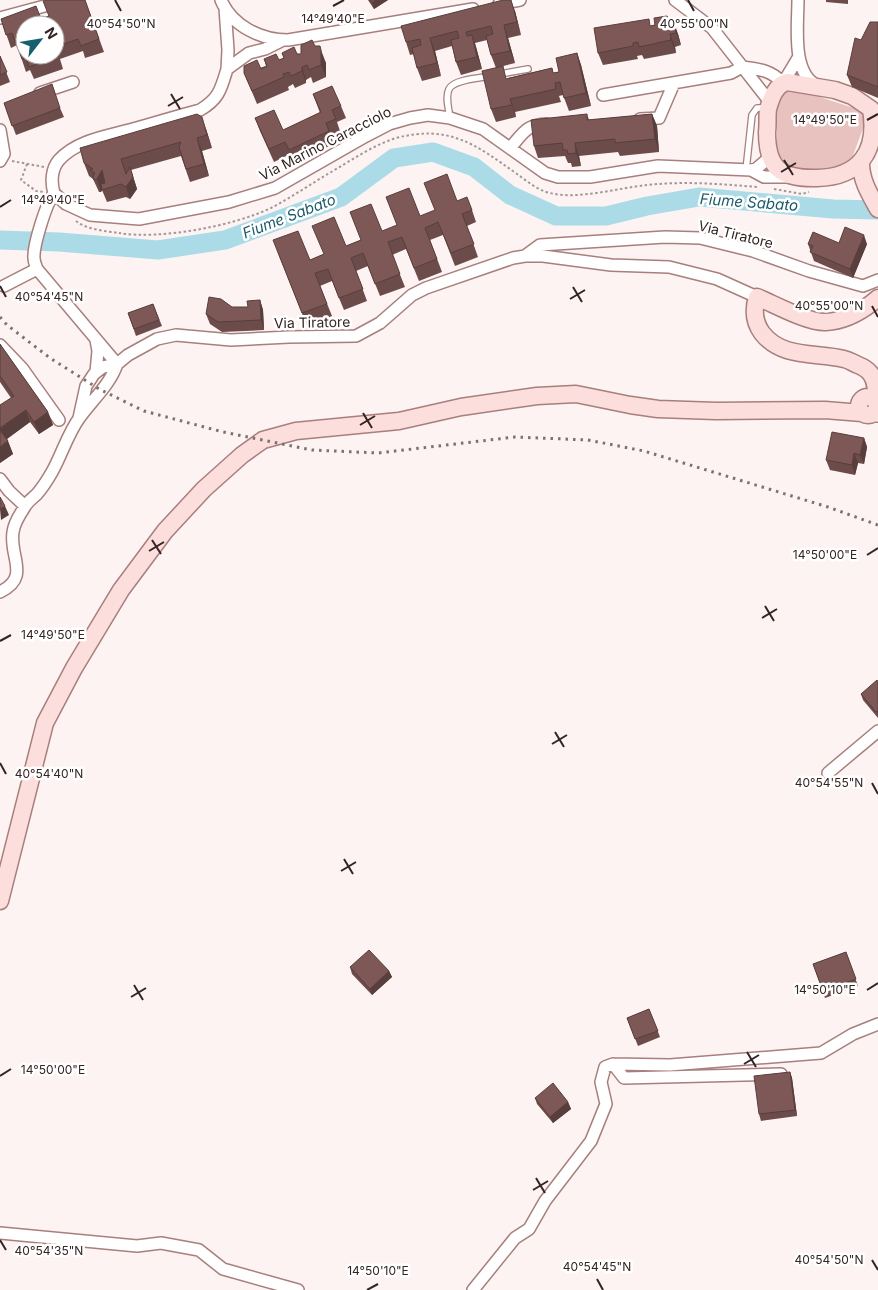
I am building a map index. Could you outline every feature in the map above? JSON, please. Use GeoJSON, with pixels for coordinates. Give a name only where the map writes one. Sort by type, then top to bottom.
{"type":"FeatureCollection","features":[{"type":"Feature","properties":{"kind":"street"},"geometry":{"type":"LineString","coordinates":[[0,18],[67,0]]}},
{"type":"Feature","properties":{"kind":"street"},"geometry":{"type":"LineString","coordinates":[[227,69],[250,53],[286,40],[520,0]]}},
{"type":"Feature","properties":{"kind":"street"},"geometry":{"type":"LineString","coordinates":[[675,0],[712,28],[769,105]]}},
{"type":"Feature","properties":{"kind":"street"},"geometry":{"type":"LineString","coordinates":[[798,0],[798,58],[804,74],[812,84],[852,96],[874,111],[875,136],[861,162],[834,178]]}},
{"type":"Feature","properties":{"kind":"street"},"geometry":{"type":"LineString","coordinates":[[223,4],[235,20],[250,32],[261,36],[286,40]]}},
{"type":"Feature","properties":{"kind":"street"},"geometry":{"type":"LineString","coordinates":[[116,364],[37,269],[34,254],[44,214],[54,193],[52,179],[54,169],[57,161],[72,149],[90,141],[200,110],[212,103],[220,92],[227,69],[228,50],[223,4]]}},
{"type":"Feature","properties":{"kind":"street"},"geometry":{"type":"LineString","coordinates":[[256,52],[261,42],[261,36]]}},
{"type":"Feature","properties":{"kind":"street"},"geometry":{"type":"LineString","coordinates":[[603,95],[731,73],[742,67],[765,70],[785,67],[792,64],[798,58]]}},
{"type":"Feature","properties":{"kind":"street"},"geometry":{"type":"LineString","coordinates":[[798,58],[783,83],[774,91],[769,105],[767,142],[770,157],[782,173],[800,178],[834,178],[866,188]]}},
{"type":"Feature","properties":{"kind":"street"},"geometry":{"type":"LineString","coordinates":[[765,70],[777,76],[783,83],[820,87]]}},
{"type":"Feature","properties":{"kind":"street"},"geometry":{"type":"LineString","coordinates":[[28,97],[72,82]]}},
{"type":"Feature","properties":{"kind":"street"},"geometry":{"type":"LineString","coordinates":[[631,120],[659,118],[674,83]]}},
{"type":"Feature","properties":{"kind":"street","name":"Via Marino Caracciolo"},"geometry":{"type":"LineString","coordinates":[[54,193],[66,204],[90,215],[138,219],[228,202],[275,188],[389,124],[428,115],[450,118],[483,129],[545,172],[558,177],[590,177],[658,166],[748,170],[764,177],[792,176]]}},
{"type":"Feature","properties":{"kind":"street"},"geometry":{"type":"LineString","coordinates":[[511,147],[527,129],[535,125],[556,124]]}},
{"type":"Feature","properties":{"kind":"street"},"geometry":{"type":"LineString","coordinates":[[0,130],[2,157]]}},
{"type":"Feature","properties":{"kind":"street"},"geometry":{"type":"LineString","coordinates":[[748,170],[756,169],[770,157]]}},
{"type":"Feature","properties":{"kind":"street"},"geometry":{"type":"LineString","coordinates":[[861,162],[861,173],[866,188],[878,209]]}},
{"type":"Feature","properties":{"kind":"street","name":"Via Tiratore"},"geometry":{"type":"LineString","coordinates":[[525,256],[540,245],[665,237],[700,238],[753,251],[809,271],[863,286],[868,286],[878,280]]}},
{"type":"Feature","properties":{"kind":"street","name":"Via Tiratore"},"geometry":{"type":"LineString","coordinates":[[79,418],[86,386],[96,372],[103,367],[116,364],[157,339],[176,335],[231,340],[290,336],[356,336],[380,323],[402,302],[419,292],[513,258],[543,256],[611,265],[670,266],[717,279],[757,297]]}},
{"type":"Feature","properties":{"kind":"street"},"geometry":{"type":"LineString","coordinates":[[4,286],[37,269]]}},
{"type":"Feature","properties":{"kind":"street"},"geometry":{"type":"LineString","coordinates":[[0,901],[45,723],[74,668],[121,590],[165,531],[204,489],[242,455],[263,440],[296,431],[398,421],[461,407],[536,396],[576,394],[658,409],[716,411],[825,410],[871,407],[874,380],[864,367],[842,358],[788,351],[767,339],[758,328],[754,308],[757,297],[812,320],[826,322],[840,319],[865,309],[878,298]]}},
{"type":"Feature","properties":{"kind":"street"},"geometry":{"type":"LineString","coordinates":[[96,338],[98,351],[96,372]]}},
{"type":"Feature","properties":{"kind":"street"},"geometry":{"type":"LineString","coordinates":[[0,345],[22,368],[59,420]]}},
{"type":"Feature","properties":{"kind":"street","name":"Via Tiratore"},"geometry":{"type":"LineString","coordinates":[[0,592],[6,590],[17,576],[18,569],[13,532],[25,506],[39,492],[52,472],[79,418],[111,378],[116,364]]}},
{"type":"Feature","properties":{"kind":"street"},"geometry":{"type":"LineString","coordinates":[[0,479],[9,491],[25,506]]}},
{"type":"Feature","properties":{"kind":"street"},"geometry":{"type":"LineString","coordinates":[[828,773],[878,731]]}},
{"type":"Feature","properties":{"kind":"street"},"geometry":{"type":"LineString","coordinates":[[473,1290],[515,1238],[529,1229],[545,1201],[591,1141],[606,1104],[601,1082],[605,1067],[613,1064],[670,1065],[821,1053],[853,1034],[878,1024]]}},
{"type":"Feature","properties":{"kind":"street"},"geometry":{"type":"LineString","coordinates":[[613,1064],[624,1078],[788,1074]]}},
{"type":"Feature","properties":{"kind":"street"},"geometry":{"type":"LineString","coordinates":[[0,1232],[137,1246],[161,1243],[192,1248],[199,1250],[223,1269],[298,1290]]}},
{"type":"Feature","properties":{"kind":"lane"},"geometry":{"type":"LineString","coordinates":[[450,118],[448,97],[449,89],[454,84],[461,81],[528,69]]}},
{"type":"Feature","properties":{"kind":"lane"},"geometry":{"type":"LineString","coordinates":[[748,170],[752,115],[757,108],[769,105]]}},
{"type":"Feature","properties":{"kind":"path"},"geometry":{"type":"LineString","coordinates":[[76,208],[74,218],[77,223],[122,234],[142,236],[209,227],[270,208],[374,146],[419,133],[436,133],[464,140],[479,147],[537,188],[548,193],[586,193],[648,185],[684,183],[764,187]]}},
{"type":"Feature","properties":{"kind":"path"},"geometry":{"type":"LineString","coordinates":[[2,157],[54,169]]}},
{"type":"Feature","properties":{"kind":"path"},"geometry":{"type":"LineString","coordinates":[[27,164],[21,180],[36,192],[54,193]]}},
{"type":"Feature","properties":{"kind":"path"},"geometry":{"type":"LineString","coordinates":[[774,189],[802,194],[810,192],[812,178]]}},
{"type":"Feature","properties":{"kind":"shaded area"},"geometry":{"type":"Polygon","coordinates":[[[786,86],[860,110],[866,120],[850,164],[843,171],[782,168],[777,158],[777,101],[786,86]]]}},
{"type":"Feature","properties":{"kind":"building"},"geometry":{"type":"Polygon","coordinates":[[[45,0],[85,0],[99,39],[81,46],[78,39],[65,44],[65,15],[49,15],[43,1],[45,0]]]}},
{"type":"Feature","properties":{"kind":"building"},"geometry":{"type":"Polygon","coordinates":[[[503,0],[511,0],[517,22],[504,25],[510,51],[491,55],[486,36],[493,34],[491,26],[466,32],[467,36],[472,35],[477,57],[456,62],[451,40],[459,38],[457,31],[430,38],[437,63],[417,68],[412,48],[421,45],[420,39],[406,42],[401,26],[503,0]]]}},
{"type":"Feature","properties":{"kind":"building"},"geometry":{"type":"Polygon","coordinates":[[[36,6],[39,15],[15,15],[15,41],[12,33],[6,35],[1,19],[36,6]]]}},
{"type":"Feature","properties":{"kind":"building"},"geometry":{"type":"Polygon","coordinates":[[[667,16],[669,23],[674,22],[676,33],[670,34],[671,40],[639,47],[638,42],[633,43],[633,46],[598,53],[594,28],[649,19],[650,26],[655,25],[654,18],[667,16]]]}},
{"type":"Feature","properties":{"kind":"building"},"geometry":{"type":"Polygon","coordinates":[[[870,22],[878,22],[878,87],[847,75],[855,38],[861,40],[870,22]]]}},
{"type":"Feature","properties":{"kind":"building"},"geometry":{"type":"Polygon","coordinates":[[[312,40],[315,46],[320,46],[321,65],[309,70],[307,65],[302,67],[302,71],[291,76],[289,72],[283,74],[284,77],[252,91],[244,73],[244,66],[257,60],[261,69],[267,66],[264,59],[276,54],[279,60],[284,58],[282,53],[294,47],[297,54],[301,54],[301,45],[312,40]]]}},
{"type":"Feature","properties":{"kind":"building"},"geometry":{"type":"Polygon","coordinates":[[[577,53],[586,93],[564,98],[560,82],[555,83],[556,89],[510,99],[512,105],[491,109],[482,71],[503,66],[506,79],[552,68],[553,73],[559,72],[556,58],[577,53]]]}},
{"type":"Feature","properties":{"kind":"building"},"geometry":{"type":"Polygon","coordinates":[[[0,56],[7,72],[0,75],[0,56]]]}},
{"type":"Feature","properties":{"kind":"building"},"geometry":{"type":"Polygon","coordinates":[[[52,84],[60,108],[12,126],[4,103],[52,84]]]}},
{"type":"Feature","properties":{"kind":"building"},"geometry":{"type":"Polygon","coordinates":[[[332,86],[341,106],[332,110],[336,119],[326,123],[329,131],[289,150],[285,142],[269,149],[255,118],[274,110],[283,130],[321,112],[313,94],[332,86]]]}},
{"type":"Feature","properties":{"kind":"building"},"geometry":{"type":"Polygon","coordinates":[[[197,114],[202,117],[207,135],[197,138],[204,164],[186,169],[179,147],[181,142],[121,159],[126,174],[130,167],[133,177],[126,187],[121,184],[102,190],[101,184],[105,183],[102,170],[97,179],[94,180],[93,176],[95,173],[90,170],[93,169],[84,163],[80,148],[197,114]]]}},
{"type":"Feature","properties":{"kind":"building"},"geometry":{"type":"Polygon","coordinates":[[[587,114],[587,120],[652,114],[655,139],[615,143],[615,139],[575,143],[576,153],[568,154],[567,150],[563,150],[562,143],[534,146],[531,120],[587,114]]]}},
{"type":"Feature","properties":{"kind":"building"},"geometry":{"type":"Polygon","coordinates":[[[447,174],[457,201],[467,197],[472,210],[462,214],[474,244],[451,253],[438,222],[425,228],[437,259],[414,268],[402,237],[388,242],[400,274],[375,284],[363,253],[351,258],[363,289],[339,298],[328,269],[315,273],[327,304],[302,313],[273,240],[298,231],[310,260],[324,254],[312,226],[334,217],[346,246],[361,240],[350,212],[371,204],[382,231],[397,225],[386,197],[409,188],[420,216],[435,210],[424,183],[447,174]]]}},
{"type":"Feature","properties":{"kind":"building"},"geometry":{"type":"Polygon","coordinates":[[[845,227],[864,235],[850,269],[810,252],[813,246],[808,244],[813,232],[839,243],[845,227]]]}},
{"type":"Feature","properties":{"kind":"building"},"geometry":{"type":"Polygon","coordinates":[[[209,297],[221,299],[232,307],[248,307],[247,301],[260,300],[261,320],[218,322],[206,314],[209,297]]]}},
{"type":"Feature","properties":{"kind":"building"},"geometry":{"type":"Polygon","coordinates":[[[153,304],[159,320],[134,329],[128,313],[153,304]]]}},
{"type":"Feature","properties":{"kind":"building"},"geometry":{"type":"Polygon","coordinates":[[[0,344],[48,412],[34,422],[26,410],[0,428],[0,405],[14,396],[0,376],[0,344]]]}},
{"type":"Feature","properties":{"kind":"building"},"geometry":{"type":"Polygon","coordinates":[[[0,430],[8,441],[0,447],[0,430]]]}},
{"type":"Feature","properties":{"kind":"building"},"geometry":{"type":"Polygon","coordinates":[[[832,432],[864,438],[860,455],[854,453],[852,465],[826,460],[832,432]]]}},
{"type":"Feature","properties":{"kind":"building"},"geometry":{"type":"Polygon","coordinates":[[[0,497],[5,506],[0,509],[0,497]]]}},
{"type":"Feature","properties":{"kind":"building"},"geometry":{"type":"Polygon","coordinates":[[[877,680],[878,711],[876,712],[861,694],[877,680]]]}},
{"type":"Feature","properties":{"kind":"building"},"geometry":{"type":"Polygon","coordinates":[[[369,950],[389,971],[370,989],[350,967],[369,950]]]}},
{"type":"Feature","properties":{"kind":"building"},"geometry":{"type":"Polygon","coordinates":[[[846,952],[856,979],[823,991],[813,964],[846,952]]]}},
{"type":"Feature","properties":{"kind":"building"},"geometry":{"type":"Polygon","coordinates":[[[649,1009],[658,1031],[635,1039],[627,1018],[649,1009]]]}},
{"type":"Feature","properties":{"kind":"building"},"geometry":{"type":"Polygon","coordinates":[[[790,1072],[795,1110],[759,1114],[754,1076],[790,1072]]]}},
{"type":"Feature","properties":{"kind":"building"},"geometry":{"type":"Polygon","coordinates":[[[553,1083],[568,1102],[550,1117],[535,1098],[553,1083]]]}},
{"type":"Feature","properties":{"kind":"waterway","name":"Fiume Sabato"},"geometry":{"type":"LineString","coordinates":[[0,240],[59,242],[158,250],[225,240],[341,197],[394,158],[433,152],[474,167],[510,195],[556,216],[606,216],[647,206],[699,197],[833,209],[878,210]]}},
{"type":"Feature","properties":{"kind":"railway"},"geometry":{"type":"LineString","coordinates":[[0,317],[7,325],[50,358],[99,389],[144,411],[223,432],[312,450],[378,453],[515,437],[588,440],[644,451],[828,507],[878,525]]}}]}
